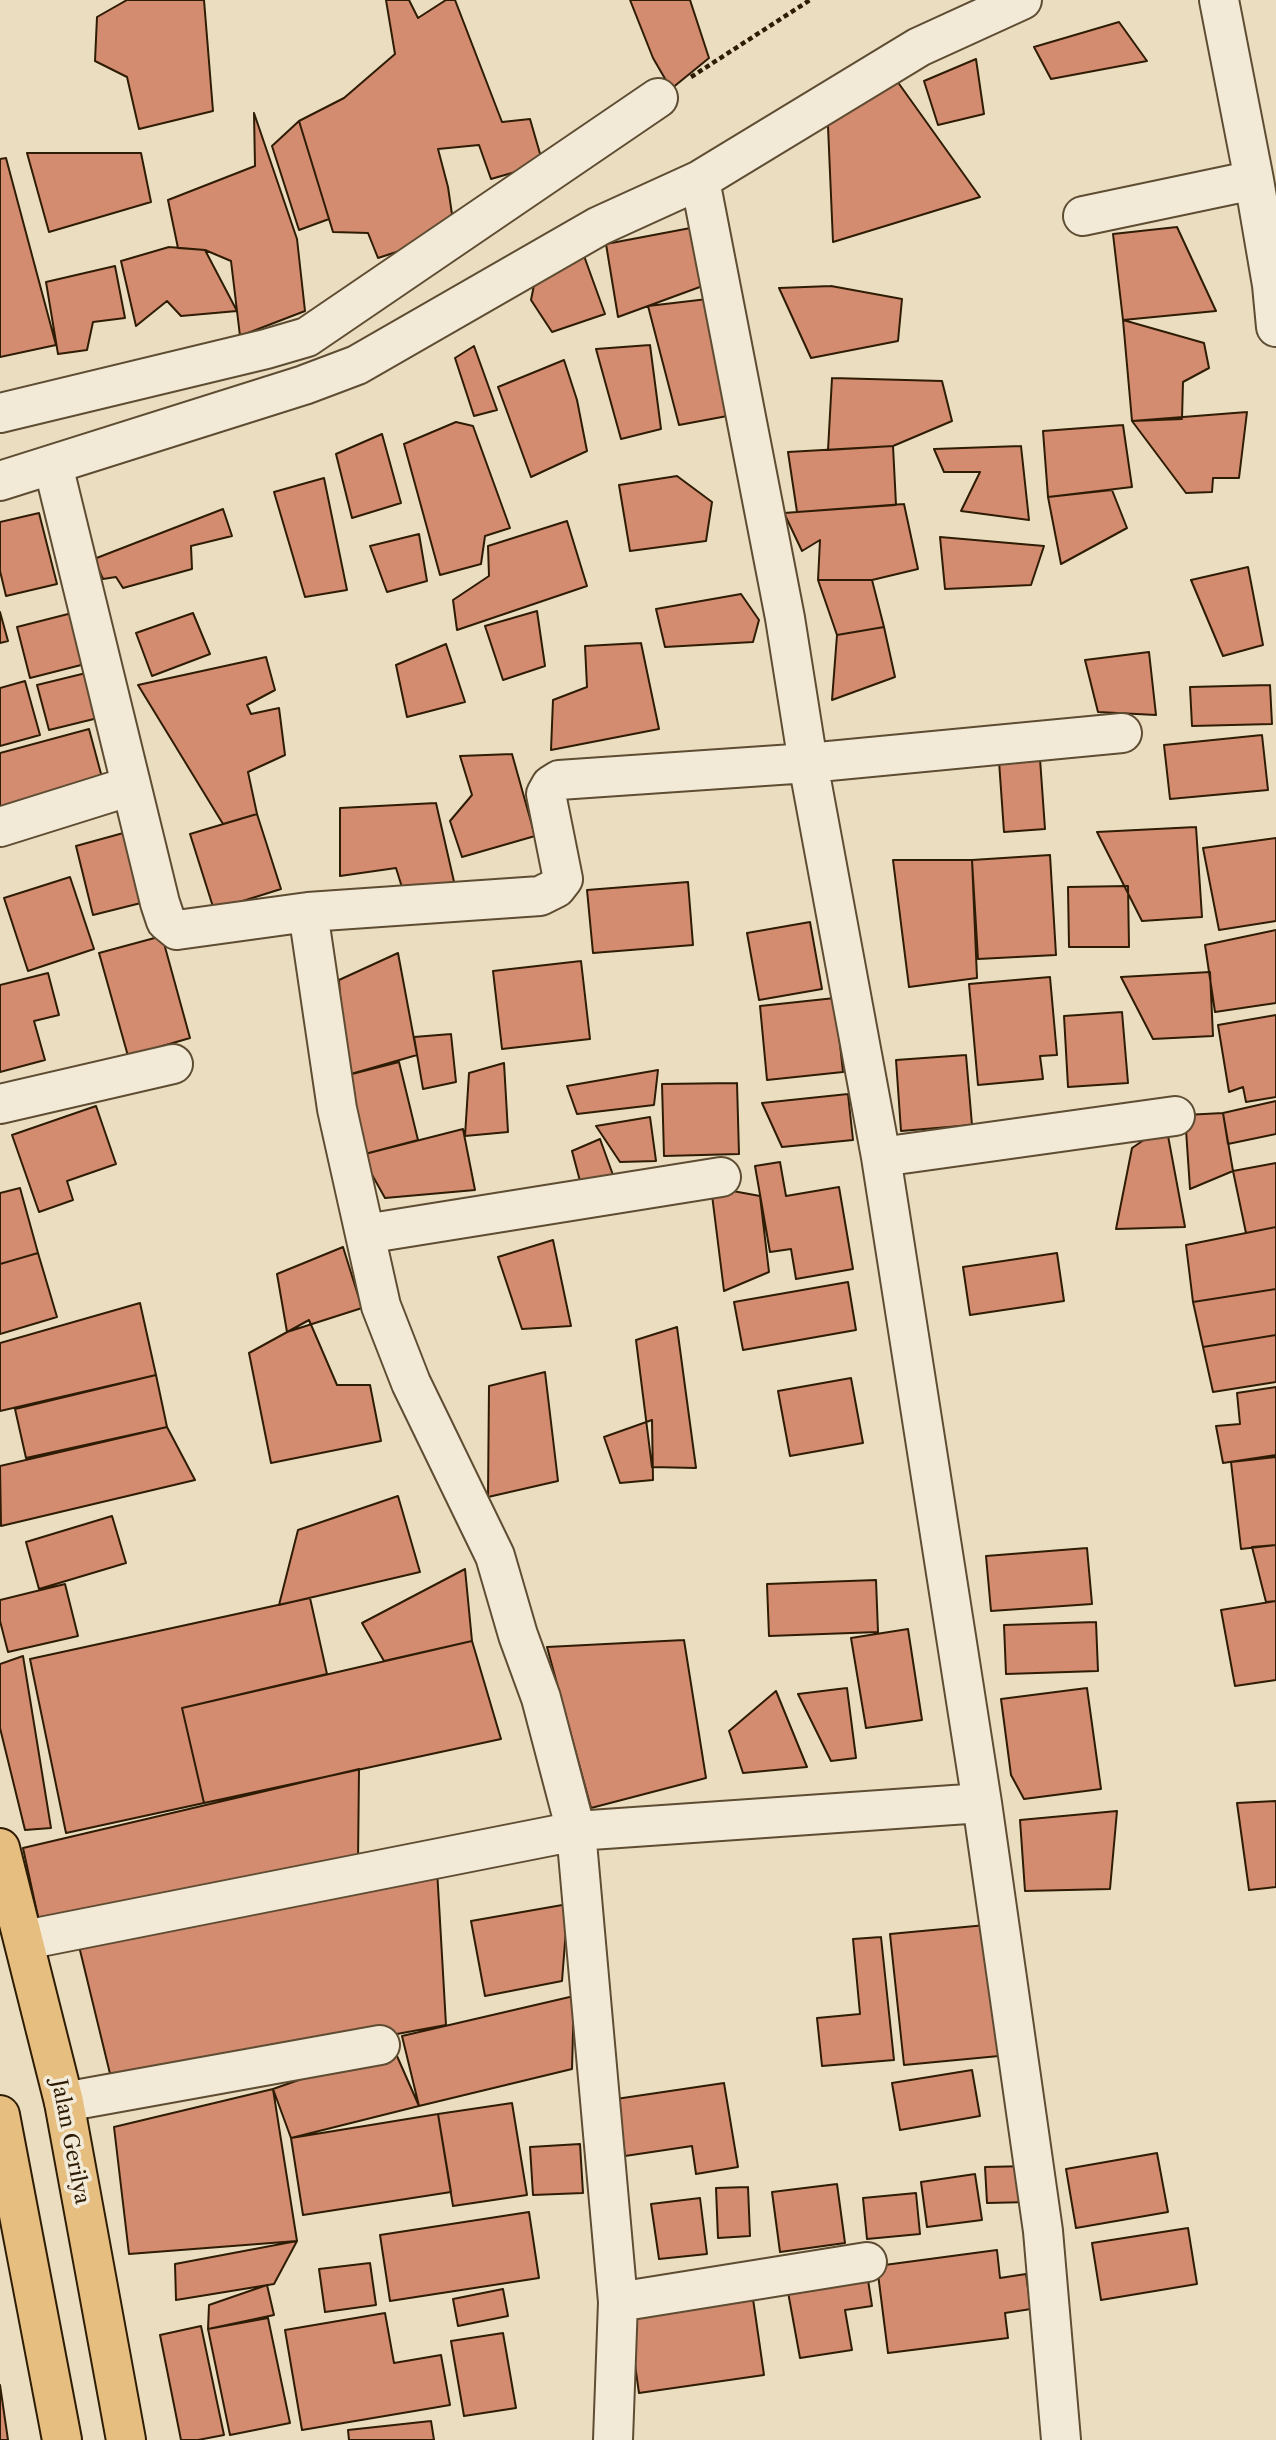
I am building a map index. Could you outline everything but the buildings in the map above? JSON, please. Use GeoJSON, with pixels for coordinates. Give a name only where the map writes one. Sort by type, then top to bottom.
{"type":"FeatureCollection","features":[{"type":"Feature","properties":{"kind":"highway","name":"Jalan Gerilya"},"geometry":{"type":"LineString","coordinates":[[0,1848],[64,2102],[126,2440]]}},
{"type":"Feature","properties":{"kind":"highway"},"geometry":{"type":"LineString","coordinates":[[0,2115],[62,2440]]}},
{"type":"Feature","properties":{"kind":"street"},"geometry":{"type":"LineString","coordinates":[[0,481],[304,385],[357,365],[599,226],[700,180],[919,47],[1021,0]]}},
{"type":"Feature","properties":{"kind":"street"},"geometry":{"type":"LineString","coordinates":[[1219,0],[1254,180],[1272,285],[1276,327]]}},
{"type":"Feature","properties":{"kind":"street"},"geometry":{"type":"LineString","coordinates":[[0,413],[307,337],[658,98]]}},
{"type":"Feature","properties":{"kind":"street"},"geometry":{"type":"LineString","coordinates":[[700,180],[785,618],[808,763],[881,1157],[982,1803],[1043,2231],[1061,2440]]}},
{"type":"Feature","properties":{"kind":"street"},"geometry":{"type":"LineString","coordinates":[[1083,216],[1254,180]]}},
{"type":"Feature","properties":{"kind":"street"},"geometry":{"type":"LineString","coordinates":[[53,465],[160,903],[166,920],[177,930],[308,912],[540,896],[556,888],[563,879],[546,794],[551,785],[559,780],[808,763],[1122,733]]}},
{"type":"Feature","properties":{"kind":"street"},"geometry":{"type":"LineString","coordinates":[[0,827],[131,786]]}},
{"type":"Feature","properties":{"kind":"street"},"geometry":{"type":"LineString","coordinates":[[308,912],[338,1109],[381,1306],[411,1382],[495,1556],[518,1634],[541,1698],[576,1831],[618,2302],[614,2440]]}},
{"type":"Feature","properties":{"kind":"street"},"geometry":{"type":"LineString","coordinates":[[0,1104],[173,1063]]}},
{"type":"Feature","properties":{"kind":"street"},"geometry":{"type":"LineString","coordinates":[[881,1157],[1175,1116]]}},
{"type":"Feature","properties":{"kind":"street"},"geometry":{"type":"LineString","coordinates":[[365,1234],[720,1177]]}},
{"type":"Feature","properties":{"kind":"street"},"geometry":{"type":"LineString","coordinates":[[25,1940],[576,1831],[982,1803]]}},
{"type":"Feature","properties":{"kind":"street"},"geometry":{"type":"LineString","coordinates":[[64,2102],[380,2045]]}},
{"type":"Feature","properties":{"kind":"street"},"geometry":{"type":"LineString","coordinates":[[618,2302],[867,2262]]}},
{"type":"Feature","properties":{"kind":"path"},"geometry":{"type":"LineString","coordinates":[[658,98],[810,0]]}}]}
